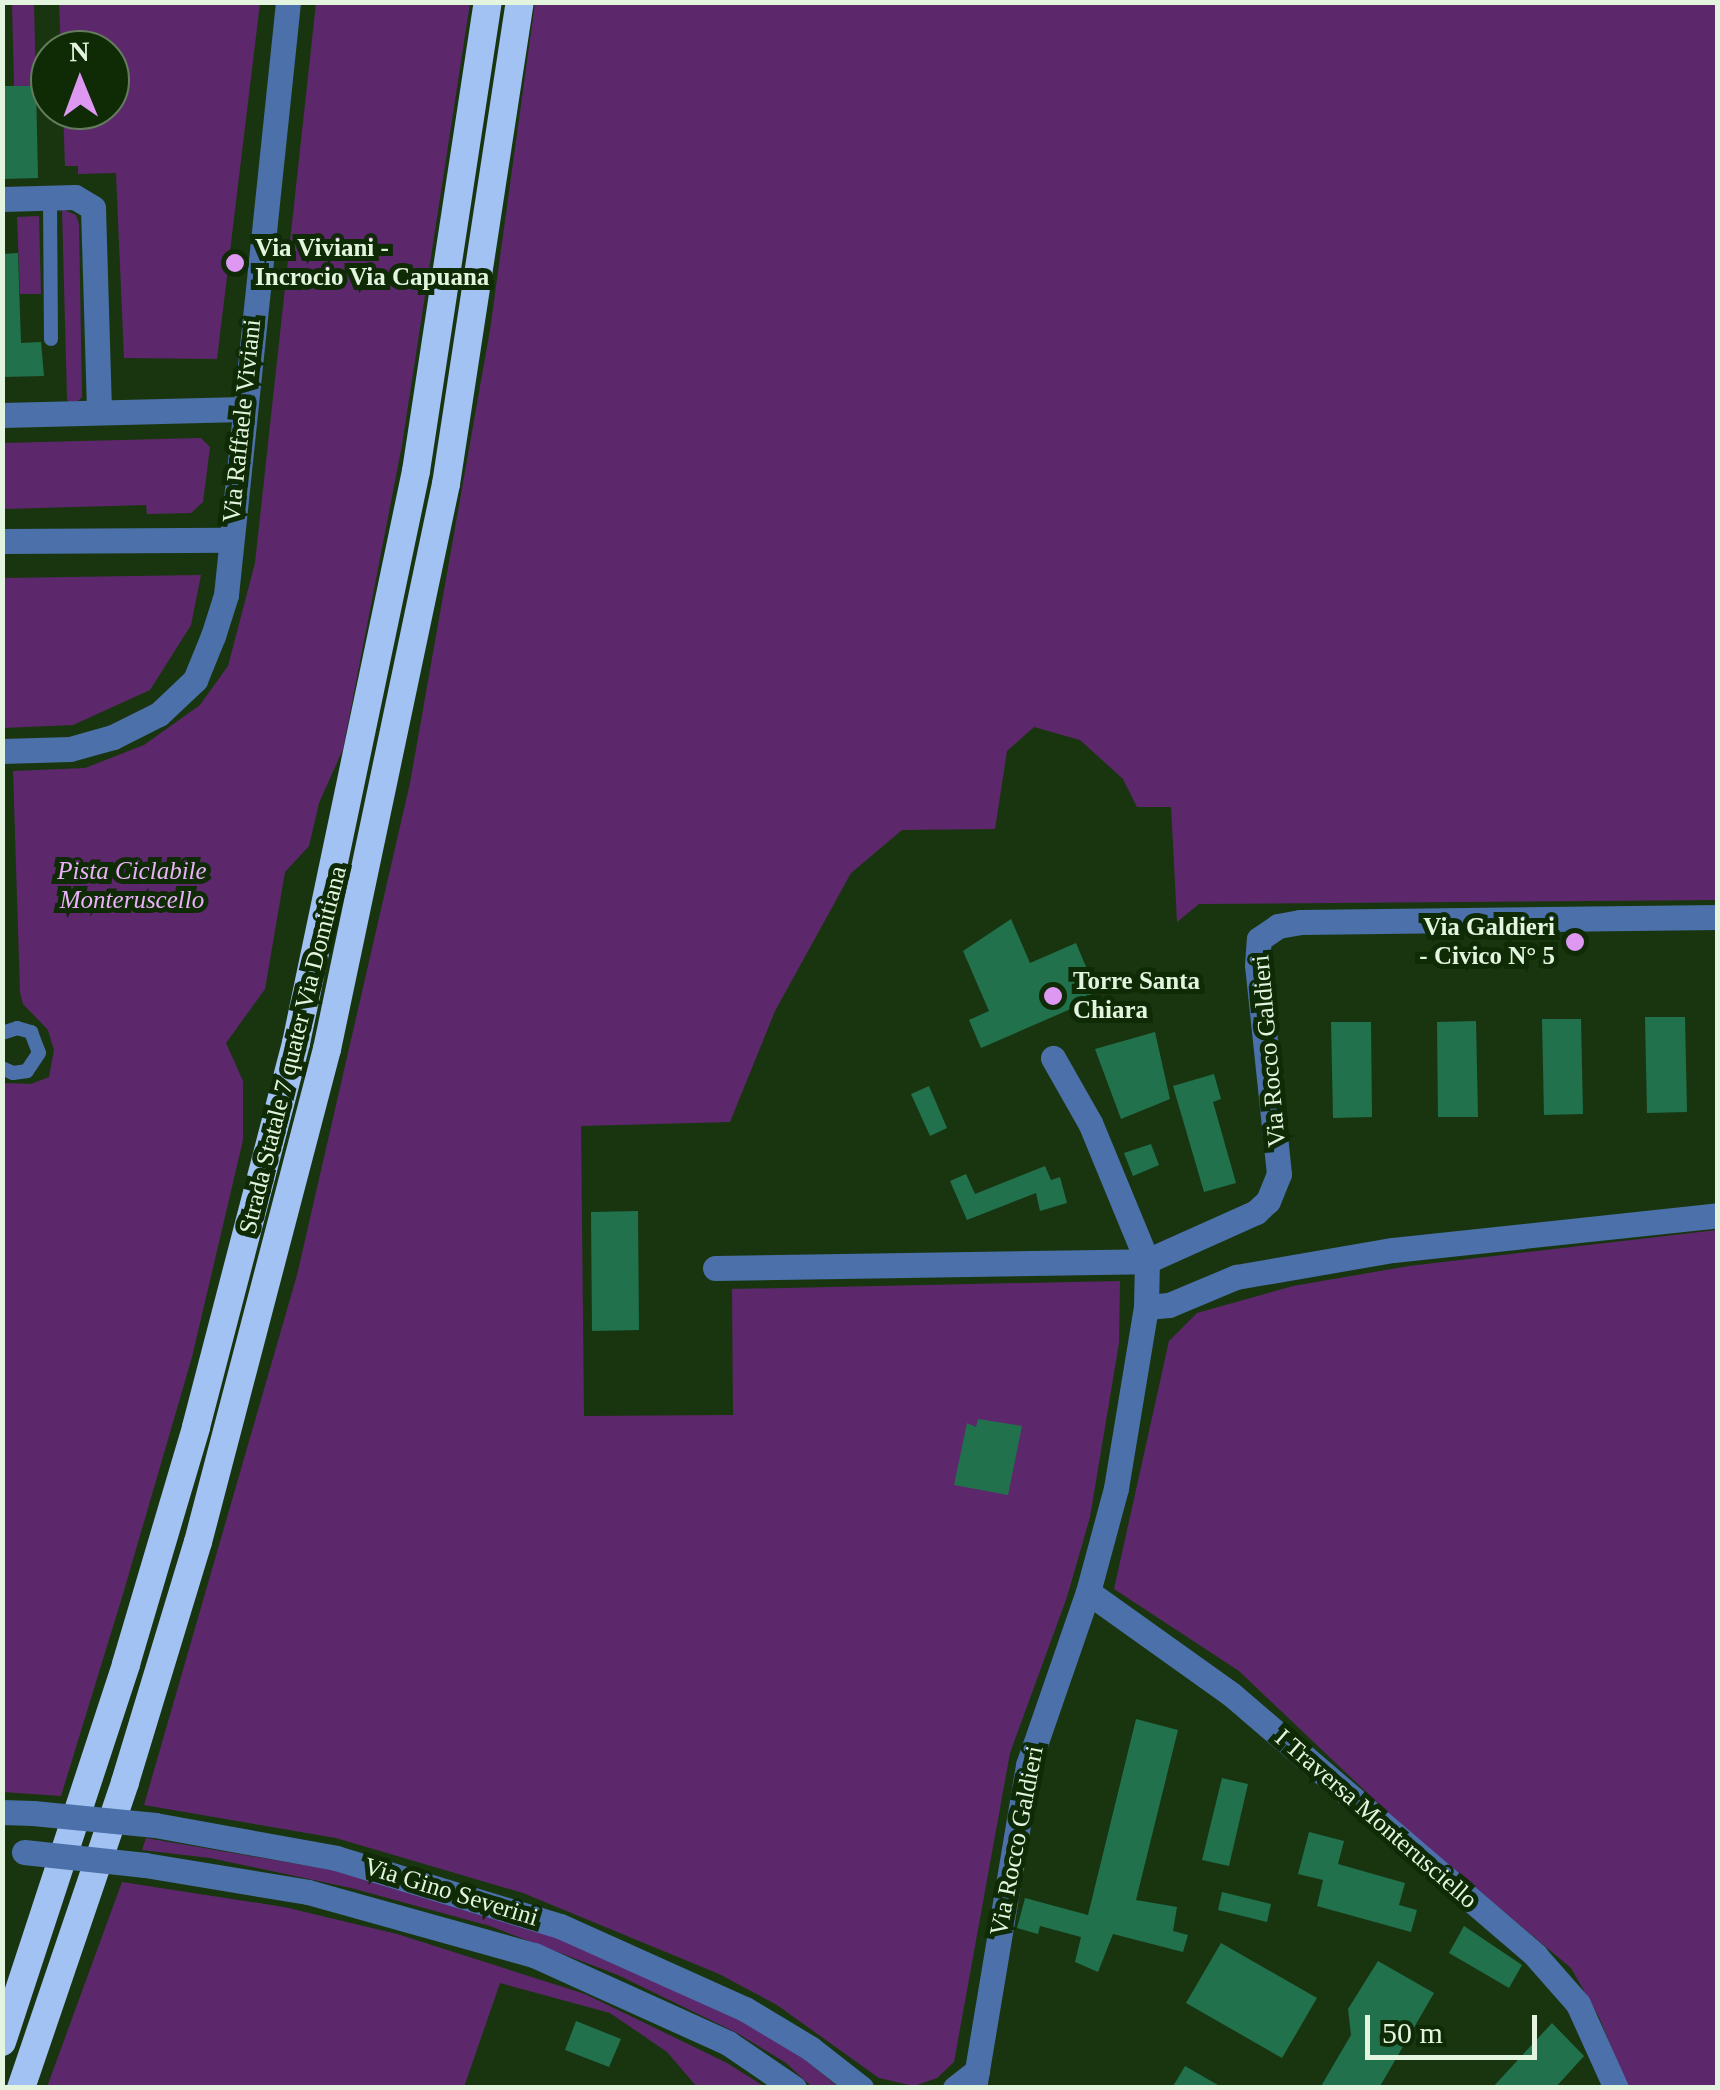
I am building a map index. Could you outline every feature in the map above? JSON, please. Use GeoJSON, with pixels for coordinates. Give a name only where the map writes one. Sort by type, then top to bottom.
{"type":"FeatureCollection","features":[{"type":"Feature","properties":{"kind":"highway","name":"Strada Statale 7 quater Via Domitiana"},"geometry":{"type":"LineString","coordinates":[[2,2042],[126,1664],[196,1426],[296,1044],[416,470],[488,2]]}},
{"type":"Feature","properties":{"kind":"highway","name":"Strada Statale 7 quater Via Domitiana"},"geometry":{"type":"LineString","coordinates":[[21,2088],[125,1782],[198,1542],[327,1049],[446,484],[520,2]]}},
{"type":"Feature","properties":{"kind":"street","name":"Via Raffaele Viviani"},"geometry":{"type":"LineString","coordinates":[[2,750],[70,749],[112,736],[159,714],[195,680],[214,636],[226,595],[288,2]]}},
{"type":"Feature","properties":{"kind":"street"},"geometry":{"type":"LineString","coordinates":[[2,200],[75,197],[94,208],[99,412]]}},
{"type":"Feature","properties":{"kind":"street"},"geometry":{"type":"LineString","coordinates":[[2,414],[243,409]]}},
{"type":"Feature","properties":{"kind":"street"},"geometry":{"type":"LineString","coordinates":[[2,542],[230,540]]}},
{"type":"Feature","properties":{"kind":"street","name":"Via Rocco Galdieri"},"geometry":{"type":"LineString","coordinates":[[976,2080],[1028,1765],[1088,1592],[1116,1488],[1146,1307],[1148,1261],[1240,1222],[1268,1201],[1274,1188],[1280,1160],[1256,952],[1260,939],[1268,932],[1300,922],[1718,916]]}},
{"type":"Feature","properties":{"kind":"street"},"geometry":{"type":"LineString","coordinates":[[715,1268],[1148,1261],[1090,1123],[1053,1058]]}},
{"type":"Feature","properties":{"kind":"street"},"geometry":{"type":"LineString","coordinates":[[1146,1307],[1170,1305],[1236,1278],[1336,1259],[1508,1235],[1718,1215]]}},
{"type":"Feature","properties":{"kind":"street","name":"I Traversa Monterusciello"},"geometry":{"type":"LineString","coordinates":[[1088,1592],[1231,1694],[1535,1954],[1578,2004],[1616,2088]]}},
{"type":"Feature","properties":{"kind":"street","name":"Via Gino Severini"},"geometry":{"type":"LineString","coordinates":[[2,1812],[155,1825],[336,1858],[560,1926],[651,1964],[778,2027],[861,2088]]}},
{"type":"Feature","properties":{"kind":"street","name":"Via Gino Severini"},"geometry":{"type":"LineString","coordinates":[[13,1852],[145,1865],[308,1892],[534,1955],[728,2042],[794,2088]]}},
{"type":"Feature","properties":{"kind":"street"},"geometry":{"type":"LineString","coordinates":[[955,2088],[976,2080]]}},
{"type":"Feature","properties":{"kind":"lane"},"geometry":{"type":"LineString","coordinates":[[50,198],[51,340]]}},
{"type":"Feature","properties":{"kind":"lane"},"geometry":{"type":"LineString","coordinates":[[2,1033],[17,1028],[31,1032],[39,1052],[28,1071],[13,1073],[2,1068]]}},
{"type":"Feature","properties":{"kind":"green space"},"geometry":{"type":"Polygon","coordinates":[[[12,3],[34,3],[30,86],[14,86],[12,3]]]}},
{"type":"Feature","properties":{"kind":"green space"},"geometry":{"type":"Polygon","coordinates":[[[59,3],[260,3],[217,359],[124,358],[116,173],[78,174],[78,166],[65,166],[64,130],[130,130],[130,30],[60,30],[59,3]]]}},
{"type":"Feature","properties":{"kind":"green space","name":"Pista Ciclabile Monteruscello"},"geometry":{"type":"Polygon","coordinates":[[[316,3],[470,3],[402,445],[343,749],[319,803],[309,846],[285,872],[265,989],[226,1043],[243,1081],[243,1140],[192,1357],[123,1594],[61,1796],[3,1792],[3,1083],[31,1084],[49,1077],[54,1050],[48,1030],[23,1004],[20,992],[13,771],[85,768],[144,745],[200,705],[228,666],[255,563],[316,3]]]}},
{"type":"Feature","properties":{"kind":"green space"},"geometry":{"type":"Polygon","coordinates":[[[535,3],[1717,3],[1717,900],[1199,904],[1177,922],[1171,807],[1137,807],[1123,779],[1080,740],[1034,727],[1007,751],[995,829],[902,830],[851,873],[775,1011],[730,1122],[581,1126],[584,1416],[733,1415],[732,1289],[1120,1281],[1119,1343],[1090,1517],[1067,1597],[1010,1753],[954,2062],[937,2078],[914,2086],[879,2078],[777,2005],[719,1974],[523,1893],[336,1838],[144,1805],[297,1275],[410,783],[490,330],[535,3]]]}},
{"type":"Feature","properties":{"kind":"green space"},"geometry":{"type":"Polygon","coordinates":[[[62,209],[76,215],[79,224],[82,397],[68,402],[67,398],[62,209]]]}},
{"type":"Feature","properties":{"kind":"green space"},"geometry":{"type":"Polygon","coordinates":[[[39,216],[41,294],[20,294],[17,217],[39,216]]]}},
{"type":"Feature","properties":{"kind":"green space"},"geometry":{"type":"Polygon","coordinates":[[[201,438],[210,447],[203,502],[191,513],[147,514],[146,505],[3,509],[3,443],[201,438]]]}},
{"type":"Feature","properties":{"kind":"green space"},"geometry":{"type":"Polygon","coordinates":[[[201,575],[191,625],[150,690],[73,725],[3,728],[3,578],[201,575]]]}},
{"type":"Feature","properties":{"kind":"green space"},"geometry":{"type":"Polygon","coordinates":[[[1717,1230],[1717,2087],[1628,2087],[1599,2017],[1571,1968],[1402,1826],[1239,1671],[1114,1589],[1169,1341],[1197,1313],[1293,1286],[1409,1266],[1717,1230]]]}},
{"type":"Feature","properties":{"kind":"green space"},"geometry":{"type":"Polygon","coordinates":[[[146,1838],[338,1871],[560,1937],[741,2020],[802,2057],[838,2087],[812,2087],[786,2063],[737,2033],[618,1975],[490,1926],[351,1888],[210,1858],[142,1850],[146,1838]]]}},
{"type":"Feature","properties":{"kind":"green space"},"geometry":{"type":"Polygon","coordinates":[[[122,1882],[284,1907],[397,1934],[585,1994],[727,2063],[765,2087],[697,2087],[667,2052],[610,2013],[500,1983],[464,2087],[47,2087],[122,1882]]]}},
{"type":"Feature","properties":{"kind":"building"},"geometry":{"type":"Polygon","coordinates":[[[2,86],[30,86],[30,130],[37,130],[38,178],[2,179],[2,86]]]}},
{"type":"Feature","properties":{"kind":"building"},"geometry":{"type":"Polygon","coordinates":[[[18,253],[21,343],[41,342],[44,376],[2,377],[2,254],[18,253]]]}},
{"type":"Feature","properties":{"kind":"building"},"geometry":{"type":"Polygon","coordinates":[[[1011,919],[1030,963],[1076,943],[1092,981],[1086,983],[1096,1008],[1077,1016],[1073,1008],[981,1048],[969,1020],[989,1011],[963,951],[1011,919]]]}},
{"type":"Feature","properties":{"kind":"building"},"geometry":{"type":"Polygon","coordinates":[[[1645,1017],[1685,1017],[1687,1112],[1647,1113],[1645,1017]]]}},
{"type":"Feature","properties":{"kind":"building"},"geometry":{"type":"Polygon","coordinates":[[[1542,1019],[1581,1019],[1583,1114],[1544,1115],[1542,1019]]]}},
{"type":"Feature","properties":{"kind":"building"},"geometry":{"type":"Polygon","coordinates":[[[1476,1021],[1478,1117],[1438,1117],[1437,1022],[1476,1021]]]}},
{"type":"Feature","properties":{"kind":"building"},"geometry":{"type":"Polygon","coordinates":[[[1331,1022],[1371,1022],[1372,1117],[1333,1118],[1331,1022]]]}},
{"type":"Feature","properties":{"kind":"building"},"geometry":{"type":"Polygon","coordinates":[[[1155,1032],[1170,1099],[1121,1119],[1095,1049],[1155,1032]]]}},
{"type":"Feature","properties":{"kind":"building"},"geometry":{"type":"Polygon","coordinates":[[[1214,1074],[1221,1099],[1213,1102],[1236,1183],[1204,1192],[1173,1086],[1214,1074]]]}},
{"type":"Feature","properties":{"kind":"building"},"geometry":{"type":"Polygon","coordinates":[[[929,1086],[947,1128],[930,1136],[911,1094],[929,1086]]]}},
{"type":"Feature","properties":{"kind":"building"},"geometry":{"type":"Polygon","coordinates":[[[1151,1144],[1159,1165],[1133,1176],[1124,1153],[1151,1144]]]}},
{"type":"Feature","properties":{"kind":"building"},"geometry":{"type":"Polygon","coordinates":[[[1045,1166],[1051,1180],[1060,1177],[1067,1203],[1040,1211],[1036,1193],[967,1220],[950,1181],[966,1174],[975,1194],[1045,1166]]]}},
{"type":"Feature","properties":{"kind":"building"},"geometry":{"type":"Polygon","coordinates":[[[638,1211],[639,1330],[592,1331],[591,1212],[638,1211]]]}},
{"type":"Feature","properties":{"kind":"building"},"geometry":{"type":"Polygon","coordinates":[[[978,1419],[1022,1426],[1008,1495],[954,1485],[967,1423],[976,1427],[978,1419]]]}},
{"type":"Feature","properties":{"kind":"building"},"geometry":{"type":"Polygon","coordinates":[[[1136,1719],[1178,1730],[1136,1900],[1177,1907],[1173,1931],[1188,1935],[1183,1952],[1113,1934],[1098,1972],[1075,1962],[1081,1937],[1040,1926],[1038,1934],[1017,1928],[1025,1898],[1088,1915],[1136,1719]]]}},
{"type":"Feature","properties":{"kind":"building"},"geometry":{"type":"Polygon","coordinates":[[[1222,1778],[1248,1784],[1229,1866],[1202,1860],[1222,1778]]]}},
{"type":"Feature","properties":{"kind":"building"},"geometry":{"type":"Polygon","coordinates":[[[1309,1832],[1344,1841],[1338,1864],[1405,1883],[1399,1905],[1417,1910],[1411,1932],[1317,1906],[1323,1880],[1298,1874],[1309,1832]]]}},
{"type":"Feature","properties":{"kind":"building"},"geometry":{"type":"Polygon","coordinates":[[[1222,1892],[1271,1904],[1267,1922],[1218,1910],[1222,1892]]]}},
{"type":"Feature","properties":{"kind":"building"},"geometry":{"type":"Polygon","coordinates":[[[1464,1926],[1522,1965],[1509,1988],[1449,1953],[1464,1926]]]}},
{"type":"Feature","properties":{"kind":"building"},"geometry":{"type":"Polygon","coordinates":[[[1221,1943],[1317,1998],[1282,2058],[1186,2003],[1221,1943]]]}},
{"type":"Feature","properties":{"kind":"building"},"geometry":{"type":"Polygon","coordinates":[[[1378,1961],[1434,1993],[1379,2088],[1320,2088],[1351,2035],[1348,2009],[1378,1961]]]}},
{"type":"Feature","properties":{"kind":"building"},"geometry":{"type":"Polygon","coordinates":[[[576,2021],[621,2039],[609,2067],[565,2050],[576,2021]]]}},
{"type":"Feature","properties":{"kind":"building"},"geometry":{"type":"Polygon","coordinates":[[[1552,2023],[1584,2056],[1555,2088],[1492,2088],[1552,2023]]]}},
{"type":"Feature","properties":{"kind":"building"},"geometry":{"type":"Polygon","coordinates":[[[1185,2066],[1223,2088],[1172,2088],[1185,2066]]]}},
{"type":"Feature","properties":{"kind":"place","name":"Via Viviani - Incrocio Via Capuana"},"geometry":{"type":"Point","coordinates":[235,263]}},
{"type":"Feature","properties":{"kind":"place","name":"Via Galdieri - Civico N° 5"},"geometry":{"type":"Point","coordinates":[1575,942]}},
{"type":"Feature","properties":{"kind":"place","name":"Torre Santa Chiara"},"geometry":{"type":"Point","coordinates":[1053,996]}}]}
